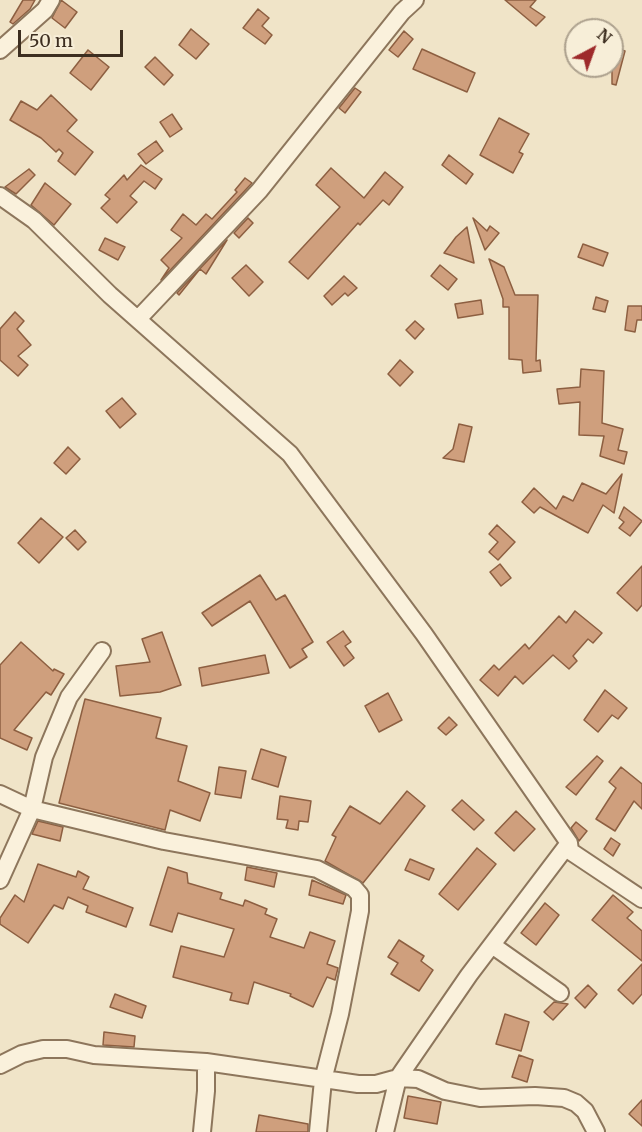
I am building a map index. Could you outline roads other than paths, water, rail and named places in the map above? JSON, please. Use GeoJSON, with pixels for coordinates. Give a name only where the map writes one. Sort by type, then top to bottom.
{"type":"FeatureCollection","features":[{"type":"Feature","properties":{"kind":"street"},"geometry":{"type":"LineString","coordinates":[[0,50],[45,10],[51,0]]}},
{"type":"Feature","properties":{"kind":"street"},"geometry":{"type":"LineString","coordinates":[[138,319],[259,191],[402,12],[415,0]]}},
{"type":"Feature","properties":{"kind":"street"},"geometry":{"type":"LineString","coordinates":[[0,196],[34,220],[110,295],[290,454],[417,624],[569,843],[570,851],[642,899]]}},
{"type":"Feature","properties":{"kind":"street"},"geometry":{"type":"LineString","coordinates":[[0,880],[32,809],[44,758],[69,697],[102,651]]}},
{"type":"Feature","properties":{"kind":"street"},"geometry":{"type":"LineString","coordinates":[[0,794],[32,809],[164,842],[317,869],[354,888],[360,895],[360,911],[340,1014],[324,1080],[318,1132]]}},
{"type":"Feature","properties":{"kind":"street"},"geometry":{"type":"LineString","coordinates":[[385,1132],[398,1078],[492,945],[569,843]]}},
{"type":"Feature","properties":{"kind":"street"},"geometry":{"type":"LineString","coordinates":[[492,945],[560,993]]}},
{"type":"Feature","properties":{"kind":"street"},"geometry":{"type":"LineString","coordinates":[[0,1065],[22,1054],[55,1049],[149,1060],[206,1062],[324,1080],[367,1084],[398,1078],[418,1079],[445,1091],[480,1098],[535,1096],[564,1098],[576,1102],[585,1111],[596,1132]]}},
{"type":"Feature","properties":{"kind":"street"},"geometry":{"type":"LineString","coordinates":[[202,1132],[206,1062]]}}]}
